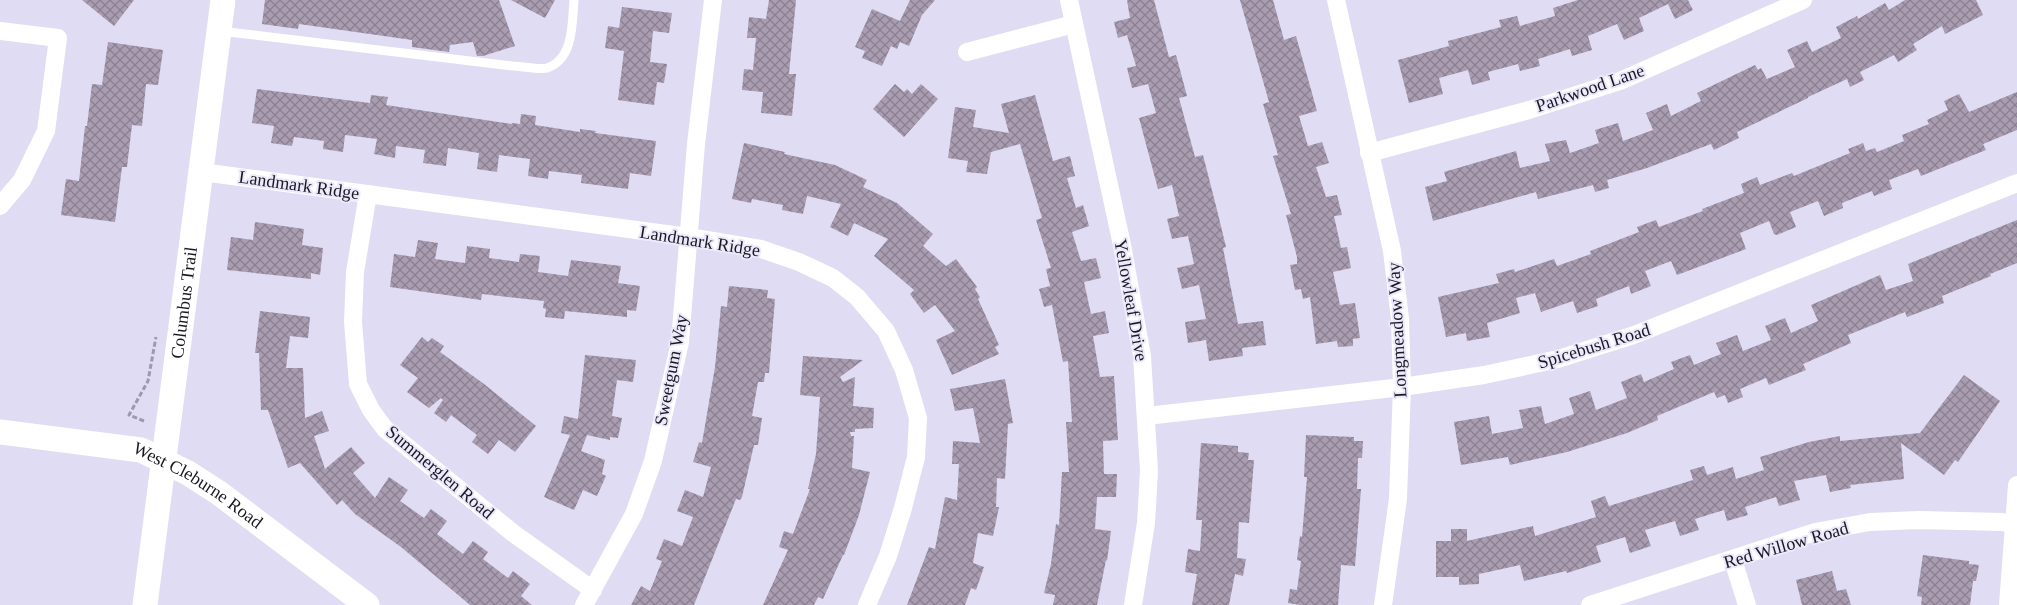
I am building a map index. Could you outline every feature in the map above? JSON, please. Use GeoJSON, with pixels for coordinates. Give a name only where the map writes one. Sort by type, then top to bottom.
{"type":"FeatureCollection","features":[{"type":"Feature","properties":{"kind":"street","name":"Columbus Trail"},"geometry":{"type":"LineString","coordinates":[[145,605],[223,0]]}},
{"type":"Feature","properties":{"kind":"street","name":"Sweetgum Way"},"geometry":{"type":"LineString","coordinates":[[589,598],[634,514],[653,461],[680,342],[696,144],[713,0]]}},
{"type":"Feature","properties":{"kind":"street","name":"Yellowleaf Drive"},"geometry":{"type":"LineString","coordinates":[[1069,0],[1124,254],[1142,356],[1149,471],[1146,523],[1133,605]]}},
{"type":"Feature","properties":{"kind":"street","name":"Longmeadow Way"},"geometry":{"type":"LineString","coordinates":[[1336,0],[1392,251],[1400,318],[1402,387],[1398,499],[1383,605]]}},
{"type":"Feature","properties":{"kind":"street","name":"Parkwood Lane"},"geometry":{"type":"LineString","coordinates":[[1369,153],[1529,110],[1620,81],[1803,0]]}},
{"type":"Feature","properties":{"kind":"street"},"geometry":{"type":"LineString","coordinates":[[967,52],[1074,24]]}},
{"type":"Feature","properties":{"kind":"street"},"geometry":{"type":"LineString","coordinates":[[0,31],[58,38],[46,131],[22,180],[0,206]]}},
{"type":"Feature","properties":{"kind":"street","name":"Landmark Ridge"},"geometry":{"type":"LineString","coordinates":[[202,172],[689,237],[761,249],[799,262],[833,278],[857,297],[886,331],[904,370],[918,418],[916,457],[904,508],[888,556],[866,605]]}},
{"type":"Feature","properties":{"kind":"street","name":"Spicebush Road"},"geometry":{"type":"LineString","coordinates":[[1147,416],[1402,387],[1484,375],[1558,359],[1634,335],[2017,184]]}},
{"type":"Feature","properties":{"kind":"street","name":"Summerglen Road"},"geometry":{"type":"LineString","coordinates":[[368,194],[356,272],[353,322],[358,384],[371,410],[386,429],[514,533],[589,598]]}},
{"type":"Feature","properties":{"kind":"street","name":"West Cleburne Road"},"geometry":{"type":"LineString","coordinates":[[0,432],[140,450],[163,463],[188,473],[219,493],[367,605]]}},
{"type":"Feature","properties":{"kind":"street"},"geometry":{"type":"LineString","coordinates":[[2008,605],[2017,485]]}},
{"type":"Feature","properties":{"kind":"street","name":"Red Willow Road"},"geometry":{"type":"LineString","coordinates":[[1590,605],[1815,532],[1870,522],[1919,520],[2002,522],[2015,525]]}},
{"type":"Feature","properties":{"kind":"street"},"geometry":{"type":"LineString","coordinates":[[1733,560],[1747,605]]}},
{"type":"Feature","properties":{"kind":"lane"},"geometry":{"type":"LineString","coordinates":[[219,31],[512,66],[546,68],[562,58],[570,41],[574,0]]}},
{"type":"Feature","properties":{"kind":"building"},"geometry":{"type":"Polygon","coordinates":[[[82,0],[134,0],[114,26],[82,0]]]}},
{"type":"Feature","properties":{"kind":"building"},"geometry":{"type":"Polygon","coordinates":[[[265,0],[499,0],[515,46],[483,56],[477,56],[473,42],[450,45],[449,52],[412,47],[412,40],[299,24],[298,29],[262,24],[265,0]]]}},
{"type":"Feature","properties":{"kind":"building"},"geometry":{"type":"Polygon","coordinates":[[[511,0],[555,0],[545,18],[511,0]]]}},
{"type":"Feature","properties":{"kind":"building"},"geometry":{"type":"Polygon","coordinates":[[[769,0],[796,0],[789,74],[796,74],[792,116],[761,113],[763,92],[742,90],[744,69],[753,70],[756,38],[747,38],[749,17],[766,19],[769,0]]]}},
{"type":"Feature","properties":{"kind":"building"},"geometry":{"type":"Polygon","coordinates":[[[910,0],[935,0],[922,15],[909,46],[900,42],[897,49],[891,46],[882,66],[862,58],[865,51],[855,47],[872,9],[900,21],[910,0]]]}},
{"type":"Feature","properties":{"kind":"building"},"geometry":{"type":"Polygon","coordinates":[[[1127,0],[1154,0],[1169,57],[1176,55],[1187,96],[1179,98],[1195,157],[1203,155],[1226,247],[1223,248],[1238,324],[1263,321],[1266,345],[1242,348],[1243,356],[1209,361],[1206,340],[1188,343],[1185,322],[1206,319],[1199,285],[1182,289],[1177,268],[1194,264],[1188,236],[1172,239],[1167,219],[1179,216],[1172,185],[1158,189],[1139,118],[1156,113],[1148,84],[1132,88],[1127,68],[1136,66],[1127,35],[1118,38],[1114,22],[1130,18],[1127,0]]]}},
{"type":"Feature","properties":{"kind":"building"},"geometry":{"type":"Polygon","coordinates":[[[1240,0],[1273,0],[1284,40],[1296,36],[1317,111],[1299,116],[1308,146],[1322,142],[1329,163],[1316,167],[1326,197],[1337,195],[1342,215],[1334,216],[1341,248],[1347,247],[1351,268],[1333,272],[1340,305],[1355,303],[1360,338],[1353,339],[1353,346],[1338,347],[1337,341],[1316,344],[1310,297],[1303,299],[1301,289],[1295,290],[1290,265],[1297,264],[1297,257],[1286,215],[1291,214],[1273,156],[1278,155],[1263,104],[1269,102],[1240,0]]]}},
{"type":"Feature","properties":{"kind":"building"},"geometry":{"type":"Polygon","coordinates":[[[1578,0],[1688,0],[1693,10],[1675,19],[1668,4],[1639,18],[1644,31],[1624,40],[1617,24],[1588,36],[1592,50],[1572,56],[1570,49],[1538,59],[1540,66],[1520,71],[1518,64],[1488,72],[1490,80],[1472,85],[1468,70],[1439,78],[1443,94],[1409,103],[1398,60],[1449,46],[1448,41],[1501,27],[1499,20],[1517,16],[1520,26],[1555,16],[1553,8],[1578,0]]]}},
{"type":"Feature","properties":{"kind":"building"},"geometry":{"type":"Polygon","coordinates":[[[1905,0],[1976,0],[1983,15],[1945,34],[1942,26],[1913,44],[1917,50],[1898,62],[1894,55],[1860,72],[1864,80],[1850,87],[1847,79],[1808,97],[1737,132],[1739,138],[1714,150],[1711,144],[1647,168],[1607,180],[1609,188],[1595,192],[1593,185],[1538,199],[1536,192],[1433,221],[1425,187],[1447,181],[1444,172],[1516,151],[1520,168],[1550,161],[1545,144],[1566,140],[1570,153],[1599,143],[1595,130],[1618,123],[1623,141],[1653,130],[1646,113],[1667,104],[1671,116],[1701,101],[1697,93],[1755,65],[1758,70],[1761,68],[1767,79],[1795,67],[1787,50],[1807,41],[1812,52],[1841,38],[1836,27],[1857,16],[1858,19],[1885,3],[1889,10],[1905,0]]]}},
{"type":"Feature","properties":{"kind":"building"},"geometry":{"type":"Polygon","coordinates":[[[622,7],[672,13],[669,33],[653,31],[650,62],[667,64],[664,83],[657,82],[654,105],[618,100],[624,51],[605,48],[608,26],[619,28],[622,7]]]}},
{"type":"Feature","properties":{"kind":"building"},"geometry":{"type":"Polygon","coordinates":[[[108,42],[163,50],[158,85],[146,84],[142,126],[132,125],[127,167],[122,167],[115,222],[61,215],[66,179],[79,181],[92,84],[102,85],[108,42]]]}},
{"type":"Feature","properties":{"kind":"building"},"geometry":{"type":"Polygon","coordinates":[[[895,84],[904,92],[907,89],[912,94],[921,84],[938,99],[904,137],[873,109],[895,84]]]}},
{"type":"Feature","properties":{"kind":"building"},"geometry":{"type":"Polygon","coordinates":[[[257,89],[370,103],[371,95],[388,97],[386,105],[512,124],[520,124],[521,114],[536,116],[535,125],[580,132],[580,129],[596,131],[595,133],[656,141],[651,176],[630,173],[628,189],[581,183],[582,175],[549,171],[548,179],[528,176],[530,159],[499,155],[497,172],[477,169],[479,153],[448,148],[446,166],[423,163],[425,150],[396,146],[395,158],[374,154],[377,139],[345,135],[343,152],[323,149],[324,141],[294,137],[292,146],[271,143],[274,126],[252,123],[257,89]]]}},
{"type":"Feature","properties":{"kind":"building"},"geometry":{"type":"Polygon","coordinates":[[[2017,92],[2017,130],[1983,144],[1986,150],[1921,176],[1918,169],[1889,180],[1892,189],[1874,196],[1872,191],[1842,203],[1843,208],[1824,216],[1818,201],[1790,212],[1796,227],[1777,235],[1774,234],[1769,221],[1740,233],[1746,249],[1677,275],[1671,261],[1645,271],[1651,286],[1631,294],[1629,286],[1596,299],[1598,306],[1577,313],[1573,301],[1541,312],[1535,293],[1516,298],[1520,313],[1487,323],[1490,337],[1467,341],[1466,333],[1446,337],[1438,297],[1499,283],[1496,274],[1514,269],[1515,272],[1554,259],[1557,266],[1591,254],[1590,251],[1639,232],[1637,227],[1656,220],[1659,227],[1744,193],[1741,184],[1757,177],[1760,185],[1792,173],[1794,176],[1850,153],[1848,149],[1863,143],[1866,151],[1875,148],[1877,152],[1904,141],[1902,135],[1929,124],[1927,120],[1948,110],[1944,101],[1959,94],[1969,112],[2017,92]]]}},
{"type":"Feature","properties":{"kind":"building"},"geometry":{"type":"Polygon","coordinates":[[[1035,95],[1053,161],[1070,156],[1075,176],[1067,178],[1076,208],[1083,205],[1089,226],[1072,232],[1081,261],[1096,258],[1101,278],[1084,282],[1091,314],[1105,311],[1109,333],[1093,336],[1100,377],[1114,376],[1118,440],[1103,441],[1104,474],[1117,474],[1116,497],[1097,497],[1095,529],[1111,531],[1107,561],[1097,605],[1053,605],[1055,595],[1044,593],[1051,564],[1056,524],[1059,525],[1062,472],[1069,472],[1066,422],[1072,422],[1068,361],[1063,362],[1052,305],[1044,307],[1039,289],[1050,286],[1046,269],[1051,268],[1036,220],[1042,218],[1020,144],[991,152],[987,174],[966,172],[968,161],[948,158],[955,107],[976,110],[973,127],[1009,133],[1001,104],[1035,95]]]}},
{"type":"Feature","properties":{"kind":"building"},"geometry":{"type":"Polygon","coordinates":[[[744,143],[835,165],[867,180],[863,187],[897,203],[933,234],[923,246],[946,266],[956,259],[977,287],[975,289],[980,297],[978,299],[999,345],[995,347],[999,354],[952,375],[936,340],[955,331],[935,305],[924,313],[910,294],[914,290],[874,256],[888,239],[854,223],[848,236],[830,227],[841,204],[807,196],[803,214],[782,210],[783,205],[752,199],[751,203],[732,199],[744,143]]]}},
{"type":"Feature","properties":{"kind":"building"},"geometry":{"type":"Polygon","coordinates":[[[2017,220],[2017,263],[1942,296],[1944,303],[1907,317],[1905,312],[1848,335],[1851,343],[1803,364],[1806,370],[1769,385],[1766,378],[1740,389],[1743,397],[1728,403],[1725,395],[1717,398],[1714,392],[1657,416],[1658,420],[1627,433],[1567,452],[1510,465],[1508,457],[1461,465],[1454,422],[1489,416],[1492,434],[1523,428],[1519,410],[1541,406],[1545,424],[1574,414],[1569,398],[1590,391],[1596,410],[1627,398],[1621,382],[1641,374],[1644,382],[1674,369],[1671,362],[1690,355],[1694,365],[1721,354],[1716,343],[1737,335],[1743,351],[1771,340],[1765,326],[1785,318],[1791,333],[1818,321],[1811,305],[1880,275],[1886,290],[1913,281],[1908,264],[2017,220]]]}},
{"type":"Feature","properties":{"kind":"building"},"geometry":{"type":"Polygon","coordinates":[[[255,222],[304,229],[302,245],[323,248],[320,275],[311,273],[311,279],[227,270],[231,237],[253,240],[255,222]]]}},
{"type":"Feature","properties":{"kind":"building"},"geometry":{"type":"Polygon","coordinates":[[[418,240],[438,243],[435,259],[465,263],[467,246],[490,249],[489,258],[519,262],[520,254],[540,256],[538,272],[568,276],[571,260],[621,266],[618,283],[640,286],[636,311],[627,310],[627,317],[565,311],[564,319],[545,317],[544,301],[482,294],[481,300],[390,287],[394,254],[415,257],[418,240]]]}},
{"type":"Feature","properties":{"kind":"building"},"geometry":{"type":"Polygon","coordinates":[[[729,286],[768,290],[767,298],[775,299],[769,373],[765,373],[764,382],[758,382],[752,416],[762,418],[758,445],[754,445],[742,497],[740,500],[736,499],[694,605],[631,605],[641,586],[650,591],[662,561],[656,559],[664,539],[682,546],[693,517],[677,511],[685,490],[703,497],[711,467],[693,462],[699,442],[702,443],[715,367],[721,306],[727,307],[729,286]]]}},
{"type":"Feature","properties":{"kind":"building"},"geometry":{"type":"Polygon","coordinates":[[[260,311],[310,317],[308,338],[290,336],[286,368],[303,368],[305,418],[322,411],[329,431],[314,436],[325,469],[351,447],[365,463],[353,473],[375,498],[389,477],[408,490],[400,501],[424,518],[431,509],[447,521],[437,534],[463,554],[473,541],[488,552],[483,559],[508,578],[513,571],[530,584],[521,596],[532,605],[470,605],[401,547],[355,514],[342,500],[337,505],[300,463],[288,468],[268,410],[261,410],[259,353],[255,353],[260,311]]]}},
{"type":"Feature","properties":{"kind":"building"},"geometry":{"type":"Polygon","coordinates":[[[422,337],[428,342],[432,338],[444,346],[440,352],[484,384],[536,426],[515,452],[499,440],[488,454],[472,442],[477,435],[451,415],[446,422],[434,413],[443,400],[441,398],[429,408],[407,392],[418,378],[400,365],[422,337]]]}},
{"type":"Feature","properties":{"kind":"building"},"geometry":{"type":"Polygon","coordinates":[[[585,355],[636,360],[633,382],[617,380],[612,416],[622,418],[618,438],[610,437],[610,440],[587,435],[581,451],[605,460],[602,474],[606,476],[597,496],[583,490],[574,510],[544,497],[570,435],[561,433],[564,416],[578,419],[585,355]]]}},
{"type":"Feature","properties":{"kind":"building"},"geometry":{"type":"Polygon","coordinates":[[[803,356],[863,360],[840,377],[843,382],[855,377],[853,406],[874,408],[873,428],[855,429],[855,432],[850,432],[851,436],[854,436],[852,468],[870,472],[859,515],[844,555],[823,599],[818,597],[814,605],[763,605],[788,550],[779,547],[784,531],[793,534],[810,489],[808,489],[816,454],[820,397],[800,395],[803,356]]]}},
{"type":"Feature","properties":{"kind":"building"},"geometry":{"type":"Polygon","coordinates":[[[1964,375],[2000,401],[1958,462],[1955,460],[1944,475],[1901,443],[1904,479],[1850,485],[1851,488],[1830,492],[1826,475],[1794,481],[1800,500],[1779,506],[1776,497],[1745,507],[1748,515],[1727,521],[1724,510],[1695,519],[1699,530],[1680,536],[1675,521],[1645,530],[1651,546],[1630,553],[1625,537],[1596,546],[1601,562],[1567,573],[1566,571],[1524,581],[1520,565],[1479,574],[1479,584],[1459,585],[1459,577],[1436,577],[1436,541],[1451,541],[1451,529],[1467,529],[1467,541],[1533,526],[1535,536],[1596,517],[1591,501],[1605,496],[1609,506],[1635,498],[1693,480],[1690,470],[1704,466],[1707,475],[1733,467],[1736,479],[1764,470],[1760,457],[1809,442],[1840,436],[1840,441],[1920,433],[1964,375]]]}},
{"type":"Feature","properties":{"kind":"building"},"geometry":{"type":"Polygon","coordinates":[[[1005,379],[1013,423],[1008,424],[1005,479],[997,478],[996,507],[999,507],[993,536],[978,533],[973,563],[984,567],[976,590],[971,588],[965,605],[907,605],[929,547],[935,549],[945,497],[957,500],[959,464],[952,464],[953,441],[980,443],[973,408],[955,411],[950,389],[1005,379]]]}},
{"type":"Feature","properties":{"kind":"building"},"geometry":{"type":"Polygon","coordinates":[[[1306,435],[1354,437],[1354,441],[1363,441],[1362,458],[1358,458],[1357,489],[1361,489],[1355,566],[1341,565],[1338,605],[1300,605],[1288,603],[1290,589],[1297,590],[1301,561],[1297,560],[1300,536],[1302,537],[1307,477],[1304,477],[1306,435]]]}},
{"type":"Feature","properties":{"kind":"building"},"geometry":{"type":"Polygon","coordinates":[[[1201,443],[1238,446],[1238,452],[1249,453],[1248,460],[1254,460],[1249,523],[1239,522],[1237,558],[1246,559],[1243,576],[1235,574],[1229,605],[1192,605],[1197,574],[1185,572],[1188,549],[1200,551],[1202,520],[1196,520],[1201,443]]]}},
{"type":"Feature","properties":{"kind":"building"},"geometry":{"type":"Polygon","coordinates":[[[1923,555],[1969,561],[1969,564],[1979,565],[1976,581],[1973,581],[1970,605],[1921,605],[1922,597],[1917,596],[1923,555]]]}},
{"type":"Feature","properties":{"kind":"building"},"geometry":{"type":"Polygon","coordinates":[[[1832,571],[1837,591],[1846,589],[1851,605],[1802,605],[1796,580],[1832,571]]]}}]}
